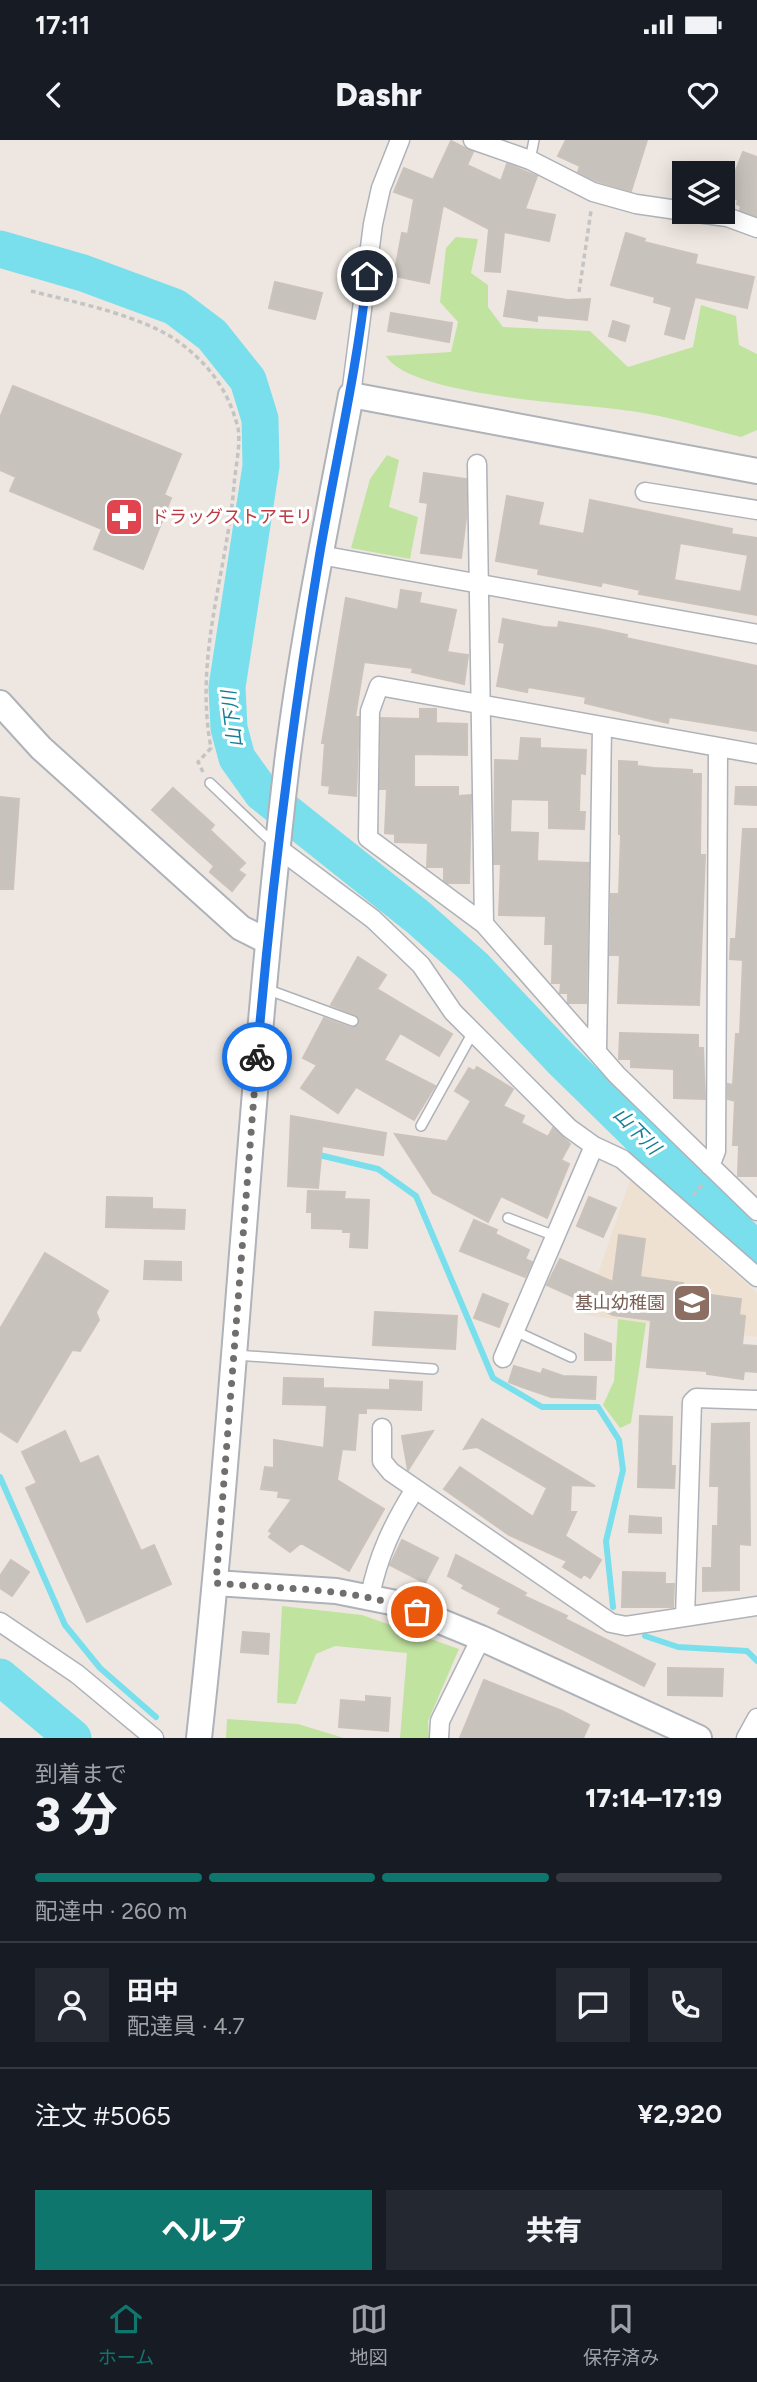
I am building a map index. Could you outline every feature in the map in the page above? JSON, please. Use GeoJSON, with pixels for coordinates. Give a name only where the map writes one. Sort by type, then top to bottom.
{"type":"FeatureCollection","features":[{"type":"Feature","properties":{"kind":"street"},"geometry":{"type":"LineString","coordinates":[[199,1738],[216,1583],[267,941],[288,760],[320,555],[351,395],[373,223],[381,187],[400,140]]}},
{"type":"Feature","properties":{"kind":"street"},"geometry":{"type":"LineString","coordinates":[[473,140],[530,160],[593,191],[636,204],[672,209]]}},
{"type":"Feature","properties":{"kind":"street"},"geometry":{"type":"LineString","coordinates":[[735,220],[757,228]]}},
{"type":"Feature","properties":{"kind":"street"},"geometry":{"type":"LineString","coordinates":[[351,395],[757,471]]}},
{"type":"Feature","properties":{"kind":"street"},"geometry":{"type":"LineString","coordinates":[[477,464],[484,924]]}},
{"type":"Feature","properties":{"kind":"street"},"geometry":{"type":"LineString","coordinates":[[645,492],[757,510]]}},
{"type":"Feature","properties":{"kind":"street"},"geometry":{"type":"LineString","coordinates":[[320,555],[757,634]]}},
{"type":"Feature","properties":{"kind":"street"},"geometry":{"type":"LineString","coordinates":[[757,754],[481,702],[379,686],[370,711],[368,838],[484,924],[597,1052],[757,1211]]}},
{"type":"Feature","properties":{"kind":"street"},"geometry":{"type":"LineString","coordinates":[[0,703],[40,748],[241,928],[267,941]]}},
{"type":"Feature","properties":{"kind":"street"},"geometry":{"type":"LineString","coordinates":[[597,1052],[602,726]]}},
{"type":"Feature","properties":{"kind":"street"},"geometry":{"type":"LineString","coordinates":[[710,1166],[716,1151],[718,748]]}},
{"type":"Feature","properties":{"kind":"street"},"geometry":{"type":"LineString","coordinates":[[279,841],[373,919],[411,956],[472,1034],[569,1128],[594,1146],[622,1159],[757,1277]]}},
{"type":"Feature","properties":{"kind":"street"},"geometry":{"type":"LineString","coordinates":[[503,1358],[594,1146]]}},
{"type":"Feature","properties":{"kind":"street"},"geometry":{"type":"LineString","coordinates":[[685,1617],[692,1402],[696,1398],[757,1400]]}},
{"type":"Feature","properties":{"kind":"street"},"geometry":{"type":"LineString","coordinates":[[382,1428],[382,1461],[390,1472],[611,1623],[626,1626],[757,1606]]}},
{"type":"Feature","properties":{"kind":"street"},"geometry":{"type":"LineString","coordinates":[[370,1596],[376,1566],[391,1527],[415,1489]]}},
{"type":"Feature","properties":{"kind":"street"},"geometry":{"type":"LineString","coordinates":[[216,1583],[337,1591],[370,1596],[481,1637],[699,1738]]}},
{"type":"Feature","properties":{"kind":"street"},"geometry":{"type":"LineString","coordinates":[[0,1622],[77,1674],[154,1738]]}},
{"type":"Feature","properties":{"kind":"street"},"geometry":{"type":"LineString","coordinates":[[439,1738],[440,1721],[481,1637]]}},
{"type":"Feature","properties":{"kind":"street"},"geometry":{"type":"LineString","coordinates":[[746,1738],[757,1718]]}},
{"type":"Feature","properties":{"kind":"lane"},"geometry":{"type":"LineString","coordinates":[[530,160],[534,140]]}},
{"type":"Feature","properties":{"kind":"lane"},"geometry":{"type":"LineString","coordinates":[[210,783],[279,841]]}},
{"type":"Feature","properties":{"kind":"lane"},"geometry":{"type":"LineString","coordinates":[[263,988],[353,1021]]}},
{"type":"Feature","properties":{"kind":"lane"},"geometry":{"type":"LineString","coordinates":[[421,1126],[472,1034]]}},
{"type":"Feature","properties":{"kind":"lane"},"geometry":{"type":"LineString","coordinates":[[508,1218],[557,1237]]}},
{"type":"Feature","properties":{"kind":"lane"},"geometry":{"type":"LineString","coordinates":[[515,1331],[571,1357]]}},
{"type":"Feature","properties":{"kind":"lane"},"geometry":{"type":"LineString","coordinates":[[234,1355],[433,1369]]}},
{"type":"Feature","properties":{"kind":"path"},"geometry":{"type":"LineString","coordinates":[[579,292],[593,191]]}},
{"type":"Feature","properties":{"kind":"path"},"geometry":{"type":"LineString","coordinates":[[31,291],[115,312],[179,341],[220,380],[225,393],[238,430],[232,503],[206,663],[204,711],[211,748],[198,762],[210,783]]}},
{"type":"Feature","properties":{"kind":"shaded area"},"geometry":{"type":"Polygon","coordinates":[[[630,1180],[757,1293],[757,1337],[584,1315],[630,1180]]]}},
{"type":"Feature","properties":{"kind":"green space"},"geometry":{"type":"Polygon","coordinates":[[[456,237],[478,239],[471,273],[488,285],[488,307],[503,327],[590,331],[628,367],[693,347],[701,305],[736,316],[739,345],[757,354],[757,430],[741,437],[645,413],[461,389],[428,381],[402,370],[386,356],[451,352],[458,322],[440,302],[446,248],[456,237]]]}},
{"type":"Feature","properties":{"kind":"green space"},"geometry":{"type":"Polygon","coordinates":[[[387,455],[399,460],[389,507],[418,517],[410,559],[351,548],[370,479],[387,455]]]}},
{"type":"Feature","properties":{"kind":"green space"},"geometry":{"type":"Polygon","coordinates":[[[618,1319],[646,1323],[631,1423],[620,1428],[603,1405],[614,1381],[618,1319]]]}},
{"type":"Feature","properties":{"kind":"green space"},"geometry":{"type":"Polygon","coordinates":[[[282,1606],[362,1615],[459,1649],[428,1721],[429,1738],[400,1738],[407,1653],[335,1646],[316,1654],[296,1704],[277,1703],[282,1606]]]}},
{"type":"Feature","properties":{"kind":"green space"},"geometry":{"type":"Polygon","coordinates":[[[227,1719],[298,1724],[344,1738],[226,1738],[227,1719]]]}},
{"type":"Feature","properties":{"kind":"building"},"geometry":{"type":"Polygon","coordinates":[[[566,140],[647,140],[631,191],[578,172],[580,166],[558,156],[566,140]]]}},
{"type":"Feature","properties":{"kind":"building"},"geometry":{"type":"Polygon","coordinates":[[[451,141],[473,152],[467,165],[501,181],[507,164],[537,176],[525,209],[555,215],[549,241],[504,232],[500,272],[485,271],[489,229],[443,205],[429,283],[394,276],[402,233],[408,234],[414,199],[394,192],[404,168],[433,180],[451,141]]]}},
{"type":"Feature","properties":{"kind":"building"},"geometry":{"type":"Polygon","coordinates":[[[743,152],[757,157],[757,216],[740,210],[741,206],[735,199],[735,172],[743,152]]]}},
{"type":"Feature","properties":{"kind":"building"},"geometry":{"type":"Polygon","coordinates":[[[626,233],[645,239],[644,242],[697,255],[695,264],[754,277],[747,308],[695,297],[684,339],[665,334],[672,307],[654,302],[655,297],[611,285],[626,233]]]}},
{"type":"Feature","properties":{"kind":"building"},"geometry":{"type":"Polygon","coordinates":[[[275,282],[322,293],[315,319],[269,308],[275,282]]]}},
{"type":"Feature","properties":{"kind":"building"},"geometry":{"type":"Polygon","coordinates":[[[508,291],[568,300],[590,299],[587,320],[537,315],[537,321],[504,316],[508,291]]]}},
{"type":"Feature","properties":{"kind":"building"},"geometry":{"type":"Polygon","coordinates":[[[391,313],[452,323],[449,342],[388,331],[391,313]]]}},
{"type":"Feature","properties":{"kind":"building"},"geometry":{"type":"Polygon","coordinates":[[[613,321],[629,326],[625,341],[609,336],[613,321]]]}},
{"type":"Feature","properties":{"kind":"building"},"geometry":{"type":"Polygon","coordinates":[[[13,386],[181,454],[164,495],[171,498],[143,569],[94,549],[102,529],[10,491],[16,477],[0,470],[0,418],[13,386]]]}},
{"type":"Feature","properties":{"kind":"building"},"geometry":{"type":"Polygon","coordinates":[[[424,473],[466,479],[466,518],[461,558],[421,553],[428,503],[420,502],[424,473]]]}},
{"type":"Feature","properties":{"kind":"building"},"geometry":{"type":"Polygon","coordinates":[[[507,496],[543,503],[538,525],[584,534],[590,500],[732,529],[731,534],[757,538],[757,615],[639,594],[640,590],[602,582],[601,586],[538,574],[539,569],[496,561],[507,496]],[[680,543],[674,580],[741,592],[748,555],[680,543]]]}},
{"type":"Feature","properties":{"kind":"building"},"geometry":{"type":"Polygon","coordinates":[[[401,590],[421,593],[419,603],[456,610],[447,652],[468,655],[464,684],[412,672],[413,668],[364,662],[355,717],[359,717],[356,796],[329,793],[330,786],[322,785],[325,743],[322,743],[346,598],[398,610],[401,590]]]}},
{"type":"Feature","properties":{"kind":"building"},"geometry":{"type":"Polygon","coordinates":[[[503,619],[544,627],[558,628],[559,622],[594,628],[627,635],[626,638],[757,666],[757,731],[669,717],[668,723],[585,703],[586,697],[528,687],[527,692],[497,686],[505,643],[499,642],[503,619]]]}},
{"type":"Feature","properties":{"kind":"building"},"geometry":{"type":"Polygon","coordinates":[[[420,709],[436,709],[436,723],[467,724],[467,755],[414,754],[414,787],[458,787],[458,796],[471,795],[469,883],[447,883],[444,880],[444,867],[427,867],[428,843],[395,842],[395,834],[385,833],[387,789],[380,789],[381,718],[420,719],[420,709]]]}},
{"type":"Feature","properties":{"kind":"building"},"geometry":{"type":"Polygon","coordinates":[[[521,738],[540,739],[540,748],[586,750],[585,774],[580,773],[579,812],[585,812],[584,829],[549,828],[549,800],[511,799],[510,832],[538,833],[537,861],[589,863],[586,1003],[568,1003],[568,993],[560,993],[561,983],[552,983],[553,944],[545,944],[546,916],[499,915],[501,864],[494,864],[495,760],[519,761],[521,738]]]}},
{"type":"Feature","properties":{"kind":"building"},"geometry":{"type":"Polygon","coordinates":[[[619,761],[637,762],[637,766],[692,770],[692,774],[701,774],[700,855],[705,855],[699,1005],[618,1003],[620,955],[610,955],[611,894],[619,894],[619,761]]]}},
{"type":"Feature","properties":{"kind":"building"},"geometry":{"type":"Polygon","coordinates":[[[736,787],[757,787],[757,805],[735,804],[736,787]]]}},
{"type":"Feature","properties":{"kind":"building"},"geometry":{"type":"Polygon","coordinates":[[[173,788],[214,825],[210,830],[245,863],[238,870],[245,875],[232,891],[210,872],[214,866],[152,810],[173,788]]]}},
{"type":"Feature","properties":{"kind":"building"},"geometry":{"type":"Polygon","coordinates":[[[0,797],[19,799],[13,889],[0,889],[0,797]]]}},
{"type":"Feature","properties":{"kind":"building"},"geometry":{"type":"Polygon","coordinates":[[[743,829],[757,829],[757,1176],[738,1176],[739,1145],[733,1145],[735,1101],[728,1099],[728,1084],[733,1085],[736,1034],[740,1034],[743,960],[730,959],[731,939],[736,939],[743,829]]]}},
{"type":"Feature","properties":{"kind":"building"},"geometry":{"type":"Polygon","coordinates":[[[358,957],[386,975],[377,989],[452,1034],[439,1056],[400,1033],[384,1060],[435,1086],[414,1120],[356,1087],[338,1113],[301,1088],[317,1065],[303,1058],[324,1018],[351,1028],[359,1024],[356,1015],[331,1005],[358,957]]]}},
{"type":"Feature","properties":{"kind":"building"},"geometry":{"type":"Polygon","coordinates":[[[620,1033],[698,1035],[698,1048],[703,1048],[705,1099],[674,1098],[674,1069],[631,1067],[631,1059],[619,1059],[620,1033]]]}},
{"type":"Feature","properties":{"kind":"building"},"geometry":{"type":"Polygon","coordinates":[[[477,1067],[513,1089],[503,1106],[524,1116],[521,1123],[548,1137],[553,1128],[570,1144],[561,1160],[569,1164],[547,1218],[501,1196],[488,1222],[433,1193],[395,1134],[451,1142],[448,1140],[471,1101],[455,1091],[469,1068],[474,1071],[477,1067]]]}},
{"type":"Feature","properties":{"kind":"building"},"geometry":{"type":"Polygon","coordinates":[[[291,1116],[386,1133],[383,1155],[322,1146],[318,1188],[288,1186],[291,1116]]]}},
{"type":"Feature","properties":{"kind":"building"},"geometry":{"type":"Polygon","coordinates":[[[308,1191],[345,1192],[344,1199],[369,1200],[367,1248],[350,1247],[351,1232],[343,1232],[343,1229],[312,1228],[312,1212],[307,1212],[308,1191]]]}},
{"type":"Feature","properties":{"kind":"building"},"geometry":{"type":"Polygon","coordinates":[[[107,1197],[152,1198],[152,1209],[185,1210],[184,1229],[106,1227],[107,1197]]]}},
{"type":"Feature","properties":{"kind":"building"},"geometry":{"type":"Polygon","coordinates":[[[589,1197],[616,1208],[603,1237],[577,1226],[589,1197]]]}},
{"type":"Feature","properties":{"kind":"building"},"geometry":{"type":"Polygon","coordinates":[[[474,1220],[497,1230],[495,1234],[529,1250],[525,1259],[532,1262],[525,1277],[460,1251],[474,1220]]]}},
{"type":"Feature","properties":{"kind":"building"},"geometry":{"type":"Polygon","coordinates":[[[619,1235],[645,1239],[640,1277],[683,1283],[682,1291],[741,1299],[739,1315],[745,1316],[742,1345],[757,1346],[757,1372],[744,1371],[743,1379],[707,1374],[707,1371],[647,1367],[651,1320],[613,1315],[547,1285],[560,1259],[613,1282],[619,1235]]]}},
{"type":"Feature","properties":{"kind":"building"},"geometry":{"type":"Polygon","coordinates":[[[45,1253],[108,1291],[96,1312],[99,1320],[80,1351],[72,1350],[17,1442],[0,1431],[0,1329],[45,1253]]]}},
{"type":"Feature","properties":{"kind":"building"},"geometry":{"type":"Polygon","coordinates":[[[145,1261],[181,1262],[181,1280],[144,1279],[145,1261]]]}},
{"type":"Feature","properties":{"kind":"building"},"geometry":{"type":"Polygon","coordinates":[[[483,1294],[508,1304],[499,1327],[474,1318],[483,1294]]]}},
{"type":"Feature","properties":{"kind":"building"},"geometry":{"type":"Polygon","coordinates":[[[375,1312],[457,1316],[455,1349],[373,1345],[375,1312]]]}},
{"type":"Feature","properties":{"kind":"building"},"geometry":{"type":"Polygon","coordinates":[[[585,1334],[611,1344],[611,1360],[585,1360],[585,1334]]]}},
{"type":"Feature","properties":{"kind":"building"},"geometry":{"type":"Polygon","coordinates":[[[514,1366],[541,1374],[543,1369],[563,1376],[596,1377],[595,1399],[551,1397],[509,1382],[514,1366]]]}},
{"type":"Feature","properties":{"kind":"building"},"geometry":{"type":"Polygon","coordinates":[[[284,1378],[323,1379],[323,1388],[390,1390],[390,1380],[422,1382],[421,1410],[366,1408],[366,1413],[358,1413],[355,1450],[342,1449],[337,1480],[384,1509],[349,1571],[301,1543],[290,1552],[269,1537],[272,1533],[269,1531],[292,1499],[278,1497],[279,1491],[261,1489],[265,1467],[274,1468],[274,1440],[324,1448],[327,1405],[283,1404],[284,1378]]]}},
{"type":"Feature","properties":{"kind":"building"},"geometry":{"type":"Polygon","coordinates":[[[640,1416],[672,1417],[671,1466],[675,1466],[674,1488],[638,1487],[640,1416]]]}},
{"type":"Feature","properties":{"kind":"building"},"geometry":{"type":"Polygon","coordinates":[[[482,1419],[595,1486],[571,1485],[570,1512],[576,1512],[565,1536],[601,1560],[590,1578],[584,1574],[581,1578],[563,1567],[567,1561],[509,1535],[444,1489],[460,1467],[533,1517],[547,1488],[477,1447],[464,1449],[482,1419]]]}},
{"type":"Feature","properties":{"kind":"building"},"geometry":{"type":"Polygon","coordinates":[[[749,1423],[750,1545],[739,1544],[739,1590],[703,1591],[703,1568],[712,1568],[713,1526],[718,1526],[719,1486],[710,1486],[712,1424],[749,1423]]]}},
{"type":"Feature","properties":{"kind":"building"},"geometry":{"type":"Polygon","coordinates":[[[65,1431],[80,1464],[98,1456],[141,1551],[154,1545],[171,1584],[87,1622],[26,1488],[37,1483],[22,1452],[65,1431]]]}},
{"type":"Feature","properties":{"kind":"building"},"geometry":{"type":"Polygon","coordinates":[[[433,1431],[408,1470],[402,1436],[433,1431]]]}},
{"type":"Feature","properties":{"kind":"building"},"geometry":{"type":"Polygon","coordinates":[[[630,1516],[661,1518],[661,1533],[629,1532],[630,1516]]]}},
{"type":"Feature","properties":{"kind":"building"},"geometry":{"type":"Polygon","coordinates":[[[402,1540],[438,1558],[425,1583],[390,1565],[402,1540]]]}},
{"type":"Feature","properties":{"kind":"building"},"geometry":{"type":"Polygon","coordinates":[[[456,1555],[526,1593],[524,1596],[567,1616],[565,1619],[655,1664],[644,1686],[498,1613],[501,1608],[462,1588],[464,1585],[448,1576],[456,1555]]]}},
{"type":"Feature","properties":{"kind":"building"},"geometry":{"type":"Polygon","coordinates":[[[11,1560],[29,1572],[12,1596],[0,1588],[0,1576],[11,1560]]]}},
{"type":"Feature","properties":{"kind":"building"},"geometry":{"type":"Polygon","coordinates":[[[623,1572],[665,1573],[665,1584],[674,1584],[673,1607],[622,1607],[623,1572]]]}},
{"type":"Feature","properties":{"kind":"building"},"geometry":{"type":"Polygon","coordinates":[[[243,1632],[269,1634],[268,1654],[241,1652],[243,1632]]]}},
{"type":"Feature","properties":{"kind":"building"},"geometry":{"type":"Polygon","coordinates":[[[668,1668],[723,1669],[722,1696],[668,1695],[668,1668]]]}},
{"type":"Feature","properties":{"kind":"building"},"geometry":{"type":"Polygon","coordinates":[[[484,1680],[562,1711],[589,1725],[583,1738],[460,1738],[484,1680]]]}},
{"type":"Feature","properties":{"kind":"building"},"geometry":{"type":"Polygon","coordinates":[[[366,1696],[390,1698],[388,1731],[339,1727],[341,1700],[366,1702],[366,1696]]]}},
{"type":"Feature","properties":{"kind":"waterway","name":"山下川"},"geometry":{"type":"LineString","coordinates":[[0,249],[83,273],[175,307],[212,335],[248,380],[260,419],[261,466],[227,687],[229,728],[237,758],[262,793],[419,918],[474,967],[562,1060],[757,1251]]}},
{"type":"Feature","properties":{"kind":"waterway"},"geometry":{"type":"LineString","coordinates":[[315,1154],[378,1169],[416,1196],[493,1378],[542,1407],[598,1407],[619,1440],[623,1470],[606,1541],[613,1607]]}},
{"type":"Feature","properties":{"kind":"waterway"},"geometry":{"type":"LineString","coordinates":[[0,1477],[65,1625],[100,1668],[156,1717]]}},
{"type":"Feature","properties":{"kind":"waterway"},"geometry":{"type":"LineString","coordinates":[[645,1636],[678,1647],[747,1651],[757,1661]]}},
{"type":"Feature","properties":{"kind":"waterway"},"geometry":{"type":"LineString","coordinates":[[0,1677],[73,1738]]}},
{"type":"Feature","properties":{"kind":"way so far"},"geometry":{"type":"LineString","coordinates":[[257,1057],[216,1583],[337,1591],[370,1596],[417,1612]]}},
{"type":"Feature","properties":{"kind":"place","name":"ドラッグストアモリ"},"geometry":{"type":"Point","coordinates":[124,517]}},
{"type":"Feature","properties":{"kind":"place","name":"基山幼稚園"},"geometry":{"type":"Point","coordinates":[692,1303]}},
{"type":"Feature","properties":{"kind":"route"},"geometry":{"type":"LineString","coordinates":[[257,1057],[288,760],[320,555],[358,355],[367,276]]}}]}
